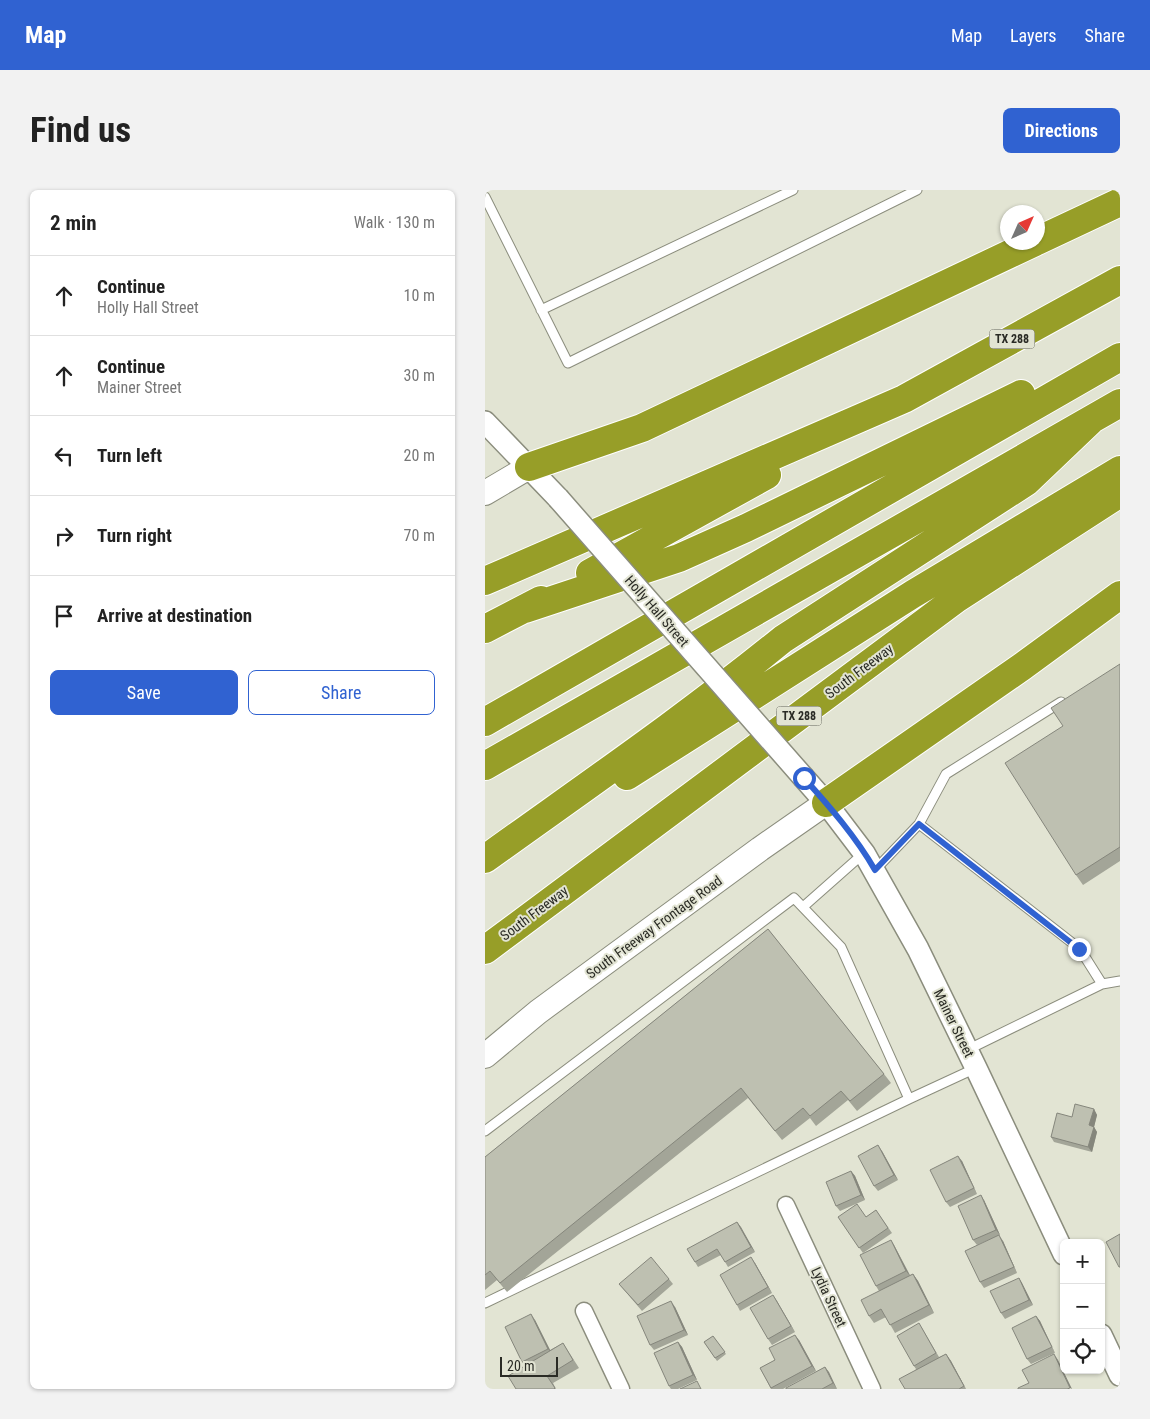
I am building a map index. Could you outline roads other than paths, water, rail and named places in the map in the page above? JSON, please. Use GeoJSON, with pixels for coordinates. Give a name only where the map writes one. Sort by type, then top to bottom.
{"type":"FeatureCollection","features":[{"type":"Feature","properties":{"kind":"highway"},"geometry":{"type":"LineString","coordinates":[[1045,238],[1120,202]]}},
{"type":"Feature","properties":{"kind":"highway"},"geometry":{"type":"LineString","coordinates":[[529,467],[643,428],[1019,250]]}},
{"type":"Feature","properties":{"kind":"highway","name":"TX 288"},"geometry":{"type":"LineString","coordinates":[[485,581],[904,399],[1120,280]]}},
{"type":"Feature","properties":{"kind":"highway"},"geometry":{"type":"LineString","coordinates":[[525,609],[679,558],[746,528],[1033,389],[1120,338]]}},
{"type":"Feature","properties":{"kind":"highway"},"geometry":{"type":"LineString","coordinates":[[485,722],[1120,357]]}},
{"type":"Feature","properties":{"kind":"highway"},"geometry":{"type":"LineString","coordinates":[[485,629],[525,609],[904,399]]}},
{"type":"Feature","properties":{"kind":"highway"},"geometry":{"type":"LineString","coordinates":[[485,766],[1120,404]]}},
{"type":"Feature","properties":{"kind":"highway"},"geometry":{"type":"LineString","coordinates":[[485,859],[653,738],[783,639],[1026,482],[1091,421]]}},
{"type":"Feature","properties":{"kind":"highway"},"geometry":{"type":"LineString","coordinates":[[485,863],[673,748],[913,594],[1120,470]]}},
{"type":"Feature","properties":{"kind":"highway","name":"South Freeway"},"geometry":{"type":"LineString","coordinates":[[485,950],[955,599],[1120,492]]}},
{"type":"Feature","properties":{"kind":"highway"},"geometry":{"type":"LineString","coordinates":[[826,802],[1023,666],[1120,595]]}},
{"type":"Feature","properties":{"kind":"main road"},"geometry":{"type":"LineString","coordinates":[[485,493],[529,467]]}},
{"type":"Feature","properties":{"kind":"main road","name":"South Freeway Frontage Road"},"geometry":{"type":"LineString","coordinates":[[485,1056],[538,1012],[826,802]]}},
{"type":"Feature","properties":{"kind":"street","name":"Holly Hall Street"},"geometry":{"type":"LineString","coordinates":[[485,422],[557,498],[826,802]]}},
{"type":"Feature","properties":{"kind":"street","name":"Mainer Street"},"geometry":{"type":"LineString","coordinates":[[826,802],[869,862],[918,949],[1060,1246]]}},
{"type":"Feature","properties":{"kind":"street","name":"Lydia Street"},"geometry":{"type":"LineString","coordinates":[[786,1206],[872,1389]]}},
{"type":"Feature","properties":{"kind":"street"},"geometry":{"type":"LineString","coordinates":[[584,1311],[621,1389]]}},
{"type":"Feature","properties":{"kind":"street"},"geometry":{"type":"LineString","coordinates":[[1105,1343],[1120,1375]]}},
{"type":"Feature","properties":{"kind":"lane"},"geometry":{"type":"LineString","coordinates":[[541,310],[793,190]]}},
{"type":"Feature","properties":{"kind":"lane"},"geometry":{"type":"LineString","coordinates":[[485,197],[567,363],[917,190]]}},
{"type":"Feature","properties":{"kind":"lane"},"geometry":{"type":"LineString","coordinates":[[803,907],[869,862],[919,824],[946,774],[1063,701]]}},
{"type":"Feature","properties":{"kind":"lane"},"geometry":{"type":"LineString","coordinates":[[919,824],[1079,949],[1102,984]]}},
{"type":"Feature","properties":{"kind":"lane"},"geometry":{"type":"LineString","coordinates":[[485,1131],[794,898],[841,947],[909,1099]]}},
{"type":"Feature","properties":{"kind":"lane"},"geometry":{"type":"LineString","coordinates":[[485,1303],[909,1099],[972,1059],[1102,984],[1120,981]]}}]}
